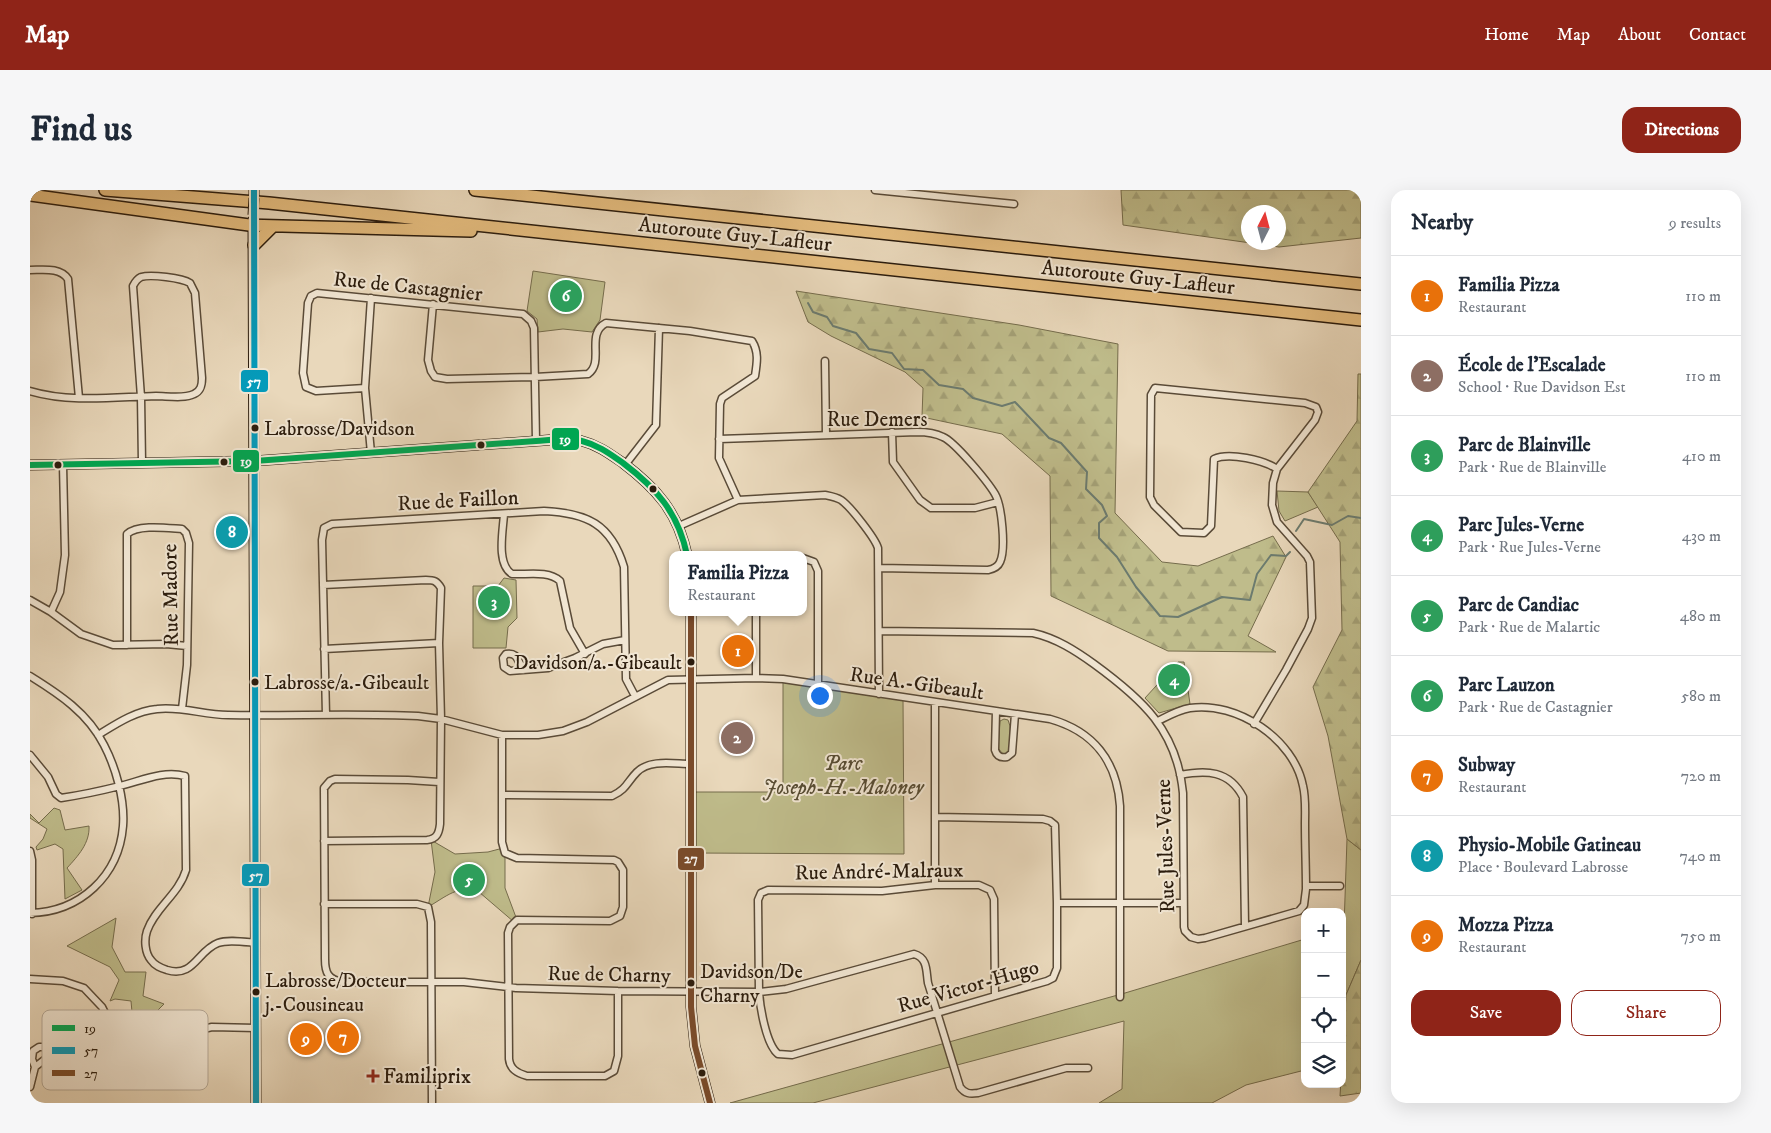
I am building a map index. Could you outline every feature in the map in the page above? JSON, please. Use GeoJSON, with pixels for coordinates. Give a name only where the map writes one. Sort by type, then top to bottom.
{"type":"FeatureCollection","features":[{"type":"Feature","properties":{"kind":"highway","name":"Autoroute Guy-Lafleur"},"geometry":{"type":"LineString","coordinates":[[105,190],[269,203],[1361,320]]}},
{"type":"Feature","properties":{"kind":"highway","name":"Autoroute Guy-Lafleur"},"geometry":{"type":"LineString","coordinates":[[475,190],[1361,284]]}},
{"type":"Feature","properties":{"kind":"highway"},"geometry":{"type":"LineString","coordinates":[[510,190],[546,198]]}},
{"type":"Feature","properties":{"kind":"highway"},"geometry":{"type":"LineString","coordinates":[[30,195],[254,220],[272,227],[529,231]]}},
{"type":"Feature","properties":{"kind":"highway"},"geometry":{"type":"LineString","coordinates":[[254,245],[272,227]]}},
{"type":"Feature","properties":{"kind":"street"},"geometry":{"type":"LineString","coordinates":[[254,190],[256,1103]]}},
{"type":"Feature","properties":{"kind":"street"},"geometry":{"type":"LineString","coordinates":[[876,190],[1014,204]]}},
{"type":"Feature","properties":{"kind":"street"},"geometry":{"type":"LineString","coordinates":[[30,270],[59,272],[68,279],[79,398]]}},
{"type":"Feature","properties":{"kind":"street"},"geometry":{"type":"LineString","coordinates":[[30,391],[79,398],[141,397],[192,395],[196,393],[201,387],[202,378],[194,288],[190,283],[184,280],[143,277],[137,280],[133,286],[141,397],[142,463]]}},
{"type":"Feature","properties":{"kind":"street","name":"Rue de Castagnier"},"geometry":{"type":"LineString","coordinates":[[365,388],[316,391],[306,387],[303,381],[303,360],[308,303],[311,296],[317,293],[523,314],[533,323],[534,328],[536,441]]}},
{"type":"Feature","properties":{"kind":"street"},"geometry":{"type":"LineString","coordinates":[[371,298],[365,388],[371,453]]}},
{"type":"Feature","properties":{"kind":"street"},"geometry":{"type":"LineString","coordinates":[[434,304],[428,360],[430,371],[435,377],[451,379],[582,376],[590,373],[595,363],[595,336],[601,326],[606,324],[659,328],[752,341],[756,347],[757,362],[755,376],[722,398],[720,404],[720,462],[738,500]]}},
{"type":"Feature","properties":{"kind":"street"},"geometry":{"type":"LineString","coordinates":[[626,465],[656,425],[659,328]]}},
{"type":"Feature","properties":{"kind":"street"},"geometry":{"type":"LineString","coordinates":[[825,361],[826,435]]}},
{"type":"Feature","properties":{"kind":"street"},"geometry":{"type":"LineString","coordinates":[[1254,724],[1286,670],[1312,618],[1310,562],[1308,556],[1277,522],[1272,505],[1273,483],[1277,469],[1315,420],[1318,412],[1316,407],[1305,404],[1156,388],[1151,395],[1150,496],[1154,505],[1181,532],[1204,532],[1211,526],[1214,459],[1221,456],[1240,458],[1268,463],[1277,469]]}},
{"type":"Feature","properties":{"kind":"street"},"geometry":{"type":"LineString","coordinates":[[892,432],[893,462],[920,500],[931,508],[975,508],[998,502]]}},
{"type":"Feature","properties":{"kind":"street","name":"Rue Demers"},"geometry":{"type":"LineString","coordinates":[[719,439],[892,432],[931,433],[943,436],[954,443],[995,493],[1002,514],[1002,555],[996,567],[988,570],[879,568]]}},
{"type":"Feature","properties":{"kind":"street"},"geometry":{"type":"LineString","coordinates":[[30,465],[254,461],[569,439],[584,441],[600,448],[626,465],[655,490],[666,503],[679,526],[686,551]]}},
{"type":"Feature","properties":{"kind":"street"},"geometry":{"type":"LineString","coordinates":[[51,612],[60,592],[65,555],[63,465]]}},
{"type":"Feature","properties":{"kind":"street"},"geometry":{"type":"LineString","coordinates":[[679,526],[738,500],[825,495],[841,500],[874,539],[878,548],[879,694]]}},
{"type":"Feature","properties":{"kind":"street","name":"Rue de Faillon"},"geometry":{"type":"LineString","coordinates":[[326,715],[322,533],[324,528],[328,525],[504,514],[560,512],[584,517],[603,529],[618,550],[624,567],[626,679],[635,696]]}},
{"type":"Feature","properties":{"kind":"street"},"geometry":{"type":"LineString","coordinates":[[504,514],[502,555],[504,567],[512,574],[543,574],[554,576],[560,581],[570,628],[585,654]]}},
{"type":"Feature","properties":{"kind":"street","name":"Rue Madore"},"geometry":{"type":"LineString","coordinates":[[127,645],[128,534],[134,530],[182,529],[188,538],[189,620],[187,665],[182,709]]}},
{"type":"Feature","properties":{"kind":"street"},"geometry":{"type":"LineString","coordinates":[[807,559],[814,562],[818,572],[818,684]]}},
{"type":"Feature","properties":{"kind":"street"},"geometry":{"type":"LineString","coordinates":[[323,586],[433,580],[438,582],[441,588],[439,644],[441,719],[440,829],[436,837],[431,840],[324,841]]}},
{"type":"Feature","properties":{"kind":"street"},"geometry":{"type":"LineString","coordinates":[[30,600],[51,612],[81,634],[112,645],[187,646]]}},
{"type":"Feature","properties":{"kind":"street"},"geometry":{"type":"LineString","coordinates":[[690,616],[692,1020],[695,1046],[710,1103]]}},
{"type":"Feature","properties":{"kind":"street"},"geometry":{"type":"LineString","coordinates":[[756,616],[756,678]]}},
{"type":"Feature","properties":{"kind":"street","name":"Rue Jules-Verne"},"geometry":{"type":"LineString","coordinates":[[879,631],[1026,632],[1040,634],[1067,646],[1120,683],[1143,704],[1158,721],[1169,744],[1180,776],[1183,801],[1183,903],[1185,931],[1194,938],[1205,938],[1299,911],[1304,905],[1306,886],[1304,793],[1301,778],[1285,748],[1274,737],[1254,724],[1223,710],[1204,708],[1184,710],[1158,721]]}},
{"type":"Feature","properties":{"kind":"street"},"geometry":{"type":"LineString","coordinates":[[524,670],[548,668],[585,654],[603,644],[625,640]]}},
{"type":"Feature","properties":{"kind":"street"},"geometry":{"type":"LineString","coordinates":[[324,649],[439,644]]}},
{"type":"Feature","properties":{"kind":"street"},"geometry":{"type":"LineString","coordinates":[[30,676],[67,700],[81,712],[98,735],[112,763],[119,786],[123,825],[117,853],[109,870],[90,892],[62,909],[31,914],[32,860],[30,851]]}},
{"type":"Feature","properties":{"kind":"street","name":"Rue A.-Gibeault"},"geometry":{"type":"LineString","coordinates":[[98,735],[129,717],[156,709],[182,709],[217,715],[406,716],[441,719],[502,735],[538,735],[563,731],[596,718],[663,682],[691,678],[783,679],[1050,719],[1070,726],[1094,743],[1106,758],[1115,776],[1119,795],[1120,997]]}},
{"type":"Feature","properties":{"kind":"street"},"geometry":{"type":"LineString","coordinates":[[934,885],[935,702]]}},
{"type":"Feature","properties":{"kind":"street"},"geometry":{"type":"LineString","coordinates":[[996,711],[996,754],[1001,757],[1008,757],[1012,753],[1015,714]]}},
{"type":"Feature","properties":{"kind":"street"},"geometry":{"type":"LineString","coordinates":[[502,735],[502,848],[505,853],[508,856],[517,858],[614,860],[622,866],[624,874],[622,912],[616,919],[610,921],[518,920],[514,922],[508,933],[509,1064],[519,1074],[527,1076],[605,1076],[614,1071],[618,1056],[618,991]]}},
{"type":"Feature","properties":{"kind":"street"},"geometry":{"type":"LineString","coordinates":[[30,755],[48,776],[56,794],[61,798],[119,786],[150,777],[170,774],[186,776],[186,870],[181,882],[150,925],[146,934],[146,951],[148,956],[153,963],[172,971],[182,972],[220,942],[256,943]]}},
{"type":"Feature","properties":{"kind":"street"},"geometry":{"type":"LineString","coordinates":[[502,795],[612,796],[624,790],[636,773],[646,766],[690,764]]}},
{"type":"Feature","properties":{"kind":"street"},"geometry":{"type":"LineString","coordinates":[[1180,776],[1211,772],[1226,780],[1242,794],[1244,801],[1245,926]]}},
{"type":"Feature","properties":{"kind":"street","name":"Rue de Charny"},"geometry":{"type":"LineString","coordinates":[[440,782],[335,779],[326,784],[323,794],[325,968],[330,978],[342,982],[464,982],[508,987],[618,991],[759,992],[786,989],[914,954],[922,957],[924,961],[928,983],[960,1087],[967,1093],[978,1093],[1066,1068],[1088,1068]]}},
{"type":"Feature","properties":{"kind":"street","name":"Rue Victor-Hugo"},"geometry":{"type":"LineString","coordinates":[[759,992],[759,1004],[771,1047],[782,1056],[792,1055],[1047,981],[1055,976],[1057,903],[1055,826],[1043,818],[935,817]]}},
{"type":"Feature","properties":{"kind":"street","name":"Rue André-Malraux"},"geometry":{"type":"LineString","coordinates":[[759,992],[758,900],[764,891],[882,891],[934,885],[979,886],[987,888],[992,892],[994,899],[994,996]]}},
{"type":"Feature","properties":{"kind":"street"},"geometry":{"type":"LineString","coordinates":[[1306,886],[1340,886]]}},
{"type":"Feature","properties":{"kind":"street"},"geometry":{"type":"LineString","coordinates":[[1057,903],[1183,903]]}},
{"type":"Feature","properties":{"kind":"street"},"geometry":{"type":"LineString","coordinates":[[324,904],[417,904],[428,907],[431,922],[432,1103]]}},
{"type":"Feature","properties":{"kind":"street"},"geometry":{"type":"LineString","coordinates":[[30,979],[63,981],[84,988],[103,1010]]}},
{"type":"Feature","properties":{"kind":"street"},"geometry":{"type":"LineString","coordinates":[[208,1029],[256,1028]]}},
{"type":"Feature","properties":{"kind":"street"},"geometry":{"type":"LineString","coordinates":[[30,1087],[35,1067],[32,1059],[33,1051],[38,1047],[42,1047]]}},
{"type":"Feature","properties":{"kind":"street"},"geometry":{"type":"LineString","coordinates":[[35,1067],[42,1062]]}},
{"type":"Feature","properties":{"kind":"green space"},"geometry":{"type":"Polygon","coordinates":[[[1121,190],[1361,190],[1361,238],[1286,246],[1286,205],[1241,205],[1241,242],[1123,225],[1121,190]]]}},
{"type":"Feature","properties":{"kind":"green space"},"geometry":{"type":"Polygon","coordinates":[[[533,271],[605,282],[600,320],[592,332],[563,329],[538,332],[537,319],[527,311],[533,271]]]}},
{"type":"Feature","properties":{"kind":"green space"},"geometry":{"type":"Polygon","coordinates":[[[796,291],[1019,325],[1118,344],[1115,513],[1162,562],[1198,566],[1273,536],[1286,557],[1248,636],[1276,652],[1168,651],[1051,596],[1050,476],[1002,434],[922,417],[923,388],[905,372],[831,336],[808,322],[796,291]]]}},
{"type":"Feature","properties":{"kind":"green space"},"geometry":{"type":"Polygon","coordinates":[[[1358,374],[1361,374],[1361,850],[1347,839],[1328,736],[1313,687],[1342,630],[1340,542],[1308,492],[1357,421],[1358,374]]]}},
{"type":"Feature","properties":{"kind":"green space"},"geometry":{"type":"Polygon","coordinates":[[[1277,491],[1308,492],[1318,507],[1285,521],[1279,511],[1277,491]]]}},
{"type":"Feature","properties":{"kind":"green space"},"geometry":{"type":"Polygon","coordinates":[[[504,578],[516,580],[517,618],[508,627],[506,648],[473,648],[473,586],[498,586],[504,578]]]}},
{"type":"Feature","properties":{"kind":"green space"},"geometry":{"type":"Polygon","coordinates":[[[1178,662],[1184,662],[1190,704],[1159,713],[1145,698],[1178,662]]]}},
{"type":"Feature","properties":{"kind":"green space","name":"Parc Joseph-H.-Maloney"},"geometry":{"type":"Polygon","coordinates":[[[783,679],[903,697],[904,854],[690,853],[690,792],[783,792],[783,679]]]}},
{"type":"Feature","properties":{"kind":"green space"},"geometry":{"type":"Polygon","coordinates":[[[1008,720],[1010,726],[1010,750],[1005,754],[998,748],[1000,721],[1008,720]]]}},
{"type":"Feature","properties":{"kind":"green space"},"geometry":{"type":"Polygon","coordinates":[[[54,808],[60,810],[65,830],[89,826],[88,838],[85,844],[67,868],[82,890],[65,899],[63,849],[55,844],[37,850],[36,847],[43,839],[47,829],[30,818],[30,814],[39,823],[54,808]]]}},
{"type":"Feature","properties":{"kind":"green space"},"geometry":{"type":"Polygon","coordinates":[[[1347,839],[1361,850],[1361,960],[1346,995],[1346,908],[1347,839]]]}},
{"type":"Feature","properties":{"kind":"green space"},"geometry":{"type":"Polygon","coordinates":[[[431,840],[455,854],[488,852],[503,848],[505,853],[505,888],[517,920],[514,922],[479,892],[472,890],[459,890],[428,907],[435,872],[431,840]]]}},
{"type":"Feature","properties":{"kind":"green space"},"geometry":{"type":"Polygon","coordinates":[[[116,918],[112,947],[125,972],[146,972],[143,996],[164,1004],[158,1010],[132,1010],[131,1001],[115,999],[110,1001],[119,980],[110,967],[67,946],[116,918]]]}},
{"type":"Feature","properties":{"kind":"green space"},"geometry":{"type":"Polygon","coordinates":[[[1301,940],[1301,1071],[1246,1085],[1212,1103],[1099,1103],[1122,1089],[1124,1021],[813,1103],[730,1103],[1125,993],[1301,940]]]}},
{"type":"Feature","properties":{"kind":"green space"},"geometry":{"type":"Polygon","coordinates":[[[1361,960],[1361,1093],[1340,1096],[1340,1088],[1346,1088],[1346,995],[1361,960]]]}},
{"type":"Feature","properties":{"kind":"waterway"},"geometry":{"type":"LineString","coordinates":[[808,303],[813,312],[827,317],[833,326],[856,333],[869,349],[892,353],[904,369],[923,370],[939,385],[963,389],[973,398],[1002,406],[1015,402],[1049,438],[1061,443],[1087,472],[1086,489],[1102,505],[1107,516],[1099,523],[1099,538],[1117,557],[1136,587],[1160,616],[1178,617],[1222,597],[1250,600],[1257,574],[1271,555],[1286,556],[1290,552]]}},
{"type":"Feature","properties":{"kind":"waterway"},"geometry":{"type":"LineString","coordinates":[[1296,531],[1304,519],[1332,525],[1348,516],[1361,518]]}},
{"type":"Feature","properties":{"kind":"transit line","name":"57"},"geometry":{"type":"LineString","coordinates":[[254,190],[256,1103]]}},
{"type":"Feature","properties":{"kind":"transit line","name":"19"},"geometry":{"type":"LineString","coordinates":[[30,465],[254,461],[565,439],[577,440],[609,453],[646,482],[664,502],[678,526],[686,551]]}},
{"type":"Feature","properties":{"kind":"transit line","name":"27"},"geometry":{"type":"LineString","coordinates":[[691,616],[691,1007],[695,1046],[710,1103]]}},
{"type":"Feature","properties":{"kind":"place","name":"Parc Lauzon"},"geometry":{"type":"Point","coordinates":[566,296]}},
{"type":"Feature","properties":{"kind":"place","name":"Labrosse/Davidson"},"geometry":{"type":"Point","coordinates":[255,428]}},
{"type":"Feature","properties":{"kind":"place","name":"Physio-Mobile Gatineau"},"geometry":{"type":"Point","coordinates":[232,532]}},
{"type":"Feature","properties":{"kind":"place","name":"Parc de Blainville"},"geometry":{"type":"Point","coordinates":[494,602]}},
{"type":"Feature","properties":{"kind":"place","name":"Familia Pizza"},"geometry":{"type":"Point","coordinates":[738,651]}},
{"type":"Feature","properties":{"kind":"place","name":"Davidson/a.-Gibeault"},"geometry":{"type":"Point","coordinates":[691,662]}},
{"type":"Feature","properties":{"kind":"place","name":"Parc Jules-Verne"},"geometry":{"type":"Point","coordinates":[1174,680]}},
{"type":"Feature","properties":{"kind":"place","name":"Labrosse/a.-Gibeault"},"geometry":{"type":"Point","coordinates":[255,682]}},
{"type":"Feature","properties":{"kind":"place","name":"École de l'Escalade"},"geometry":{"type":"Point","coordinates":[737,738]}},
{"type":"Feature","properties":{"kind":"place","name":"Parc de Candiac"},"geometry":{"type":"Point","coordinates":[469,880]}},
{"type":"Feature","properties":{"kind":"place","name":"Davidson/De Charny"},"geometry":{"type":"Point","coordinates":[691,983]}},
{"type":"Feature","properties":{"kind":"place","name":"Labrosse/Docteur j.-Cousineau"},"geometry":{"type":"Point","coordinates":[256,992]}},
{"type":"Feature","properties":{"kind":"place","name":"Subway"},"geometry":{"type":"Point","coordinates":[343,1037]}},
{"type":"Feature","properties":{"kind":"place","name":"Mozza Pizza"},"geometry":{"type":"Point","coordinates":[306,1039]}},
{"type":"Feature","properties":{"kind":"place","name":"Familiprix"},"geometry":{"type":"Point","coordinates":[373,1076]}}]}
